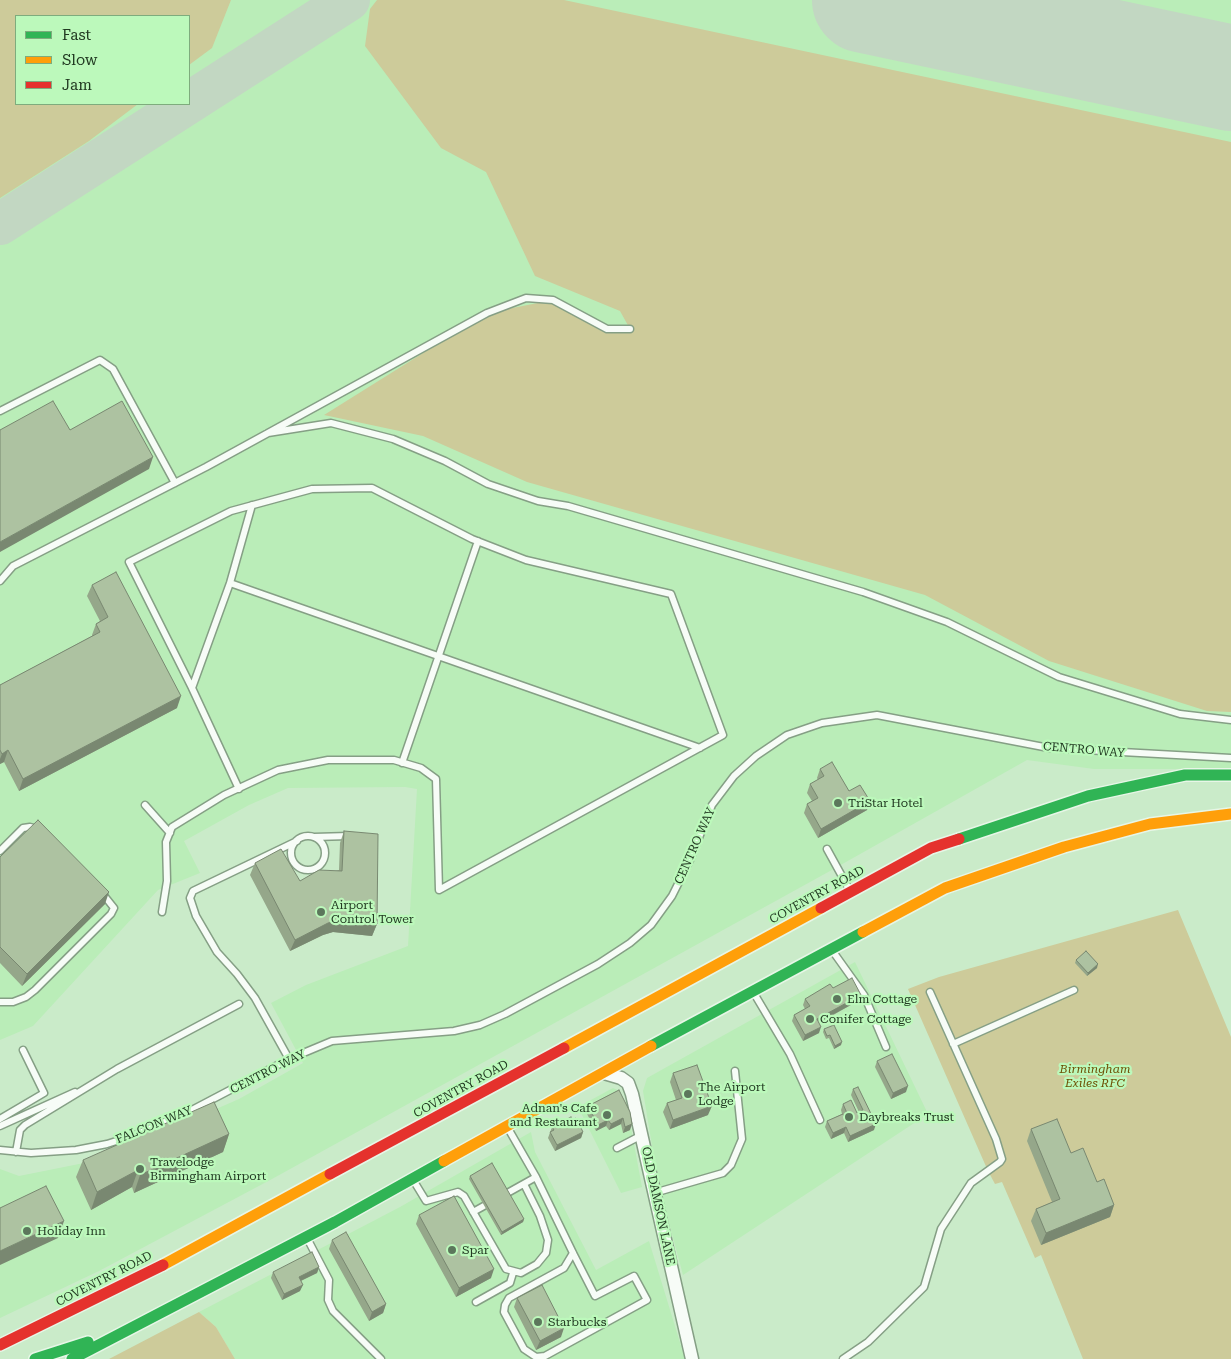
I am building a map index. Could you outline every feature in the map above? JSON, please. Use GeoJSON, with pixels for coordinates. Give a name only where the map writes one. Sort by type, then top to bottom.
{"type":"FeatureCollection","features":[{"type":"Feature","properties":{"kind":"highway","name":"COVENTRY ROAD"},"geometry":{"type":"LineString","coordinates":[[0,1345],[173,1260],[931,848],[1088,796],[1185,775],[1231,776]]}},
{"type":"Feature","properties":{"kind":"highway"},"geometry":{"type":"LineString","coordinates":[[72,1359],[140,1326],[307,1237],[507,1127],[601,1072],[945,888],[1064,848],[1150,824],[1231,814]]}},
{"type":"Feature","properties":{"kind":"highway"},"geometry":{"type":"LineString","coordinates":[[35,1359],[140,1326]]}},
{"type":"Feature","properties":{"kind":"street","name":"OLD DAMSON LANE"},"geometry":{"type":"LineString","coordinates":[[601,1072],[621,1078],[628,1084],[642,1135],[692,1359]]}},
{"type":"Feature","properties":{"kind":"lane"},"geometry":{"type":"LineString","coordinates":[[0,581],[12,566],[268,433],[487,313],[526,298],[553,300],[607,328],[630,329]]}},
{"type":"Feature","properties":{"kind":"lane"},"geometry":{"type":"LineString","coordinates":[[0,410],[100,360],[113,369],[175,482]]}},
{"type":"Feature","properties":{"kind":"lane"},"geometry":{"type":"LineString","coordinates":[[268,433],[331,423],[393,439],[445,461],[488,484],[538,500],[568,506],[863,592],[947,622],[1059,677],[1180,714],[1231,720]]}},
{"type":"Feature","properties":{"kind":"lane"},"geometry":{"type":"LineString","coordinates":[[162,912],[167,881],[166,842],[172,827],[239,789],[278,770],[328,760],[394,760],[421,768],[436,779],[440,890],[723,734],[672,594],[526,560],[478,541],[372,488],[312,489],[231,510],[129,562],[192,688],[239,789]]}},
{"type":"Feature","properties":{"kind":"lane"},"geometry":{"type":"LineString","coordinates":[[192,688],[230,583],[252,505]]}},
{"type":"Feature","properties":{"kind":"lane"},"geometry":{"type":"LineString","coordinates":[[402,763],[437,656],[478,541]]}},
{"type":"Feature","properties":{"kind":"lane"},"geometry":{"type":"LineString","coordinates":[[230,583],[700,748]]}},
{"type":"Feature","properties":{"kind":"lane","name":"CENTRO WAY"},"geometry":{"type":"LineString","coordinates":[[217,1098],[288,1059],[332,1041],[418,1036],[454,1032],[480,1025],[598,964],[630,943],[651,925],[672,896],[690,860],[712,805],[734,776],[756,756],[788,735],[822,723],[877,715],[1049,748],[1231,758]]}},
{"type":"Feature","properties":{"kind":"lane"},"geometry":{"type":"LineString","coordinates":[[145,805],[170,832]]}},
{"type":"Feature","properties":{"kind":"lane"},"geometry":{"type":"LineString","coordinates":[[0,851],[23,828],[38,829],[44,836]]}},
{"type":"Feature","properties":{"kind":"lane"},"geometry":{"type":"LineString","coordinates":[[288,1059],[255,998],[217,952],[196,916],[190,898],[193,890],[302,838],[312,836],[361,836]]}},
{"type":"Feature","properties":{"kind":"lane"},"geometry":{"type":"LineString","coordinates":[[297,841],[292,850],[294,861],[302,868],[312,869],[322,863],[325,853],[322,842],[312,836]]}},
{"type":"Feature","properties":{"kind":"lane"},"geometry":{"type":"LineString","coordinates":[[827,849],[850,892]]}},
{"type":"Feature","properties":{"kind":"lane"},"geometry":{"type":"LineString","coordinates":[[0,1002],[12,1002],[26,997],[35,990],[111,914],[114,908],[97,889]]}},
{"type":"Feature","properties":{"kind":"lane"},"geometry":{"type":"LineString","coordinates":[[832,950],[864,995],[886,1047]]}},
{"type":"Feature","properties":{"kind":"lane"},"geometry":{"type":"LineString","coordinates":[[953,1044],[1074,990]]}},
{"type":"Feature","properties":{"kind":"lane"},"geometry":{"type":"LineString","coordinates":[[753,991],[793,1060],[820,1120]]}},
{"type":"Feature","properties":{"kind":"lane"},"geometry":{"type":"LineString","coordinates":[[843,1359],[868,1342],[924,1288],[941,1229],[971,1183],[1002,1159],[996,1139],[930,992]]}},
{"type":"Feature","properties":{"kind":"lane"},"geometry":{"type":"LineString","coordinates":[[0,1126],[85,1088],[239,1004]]}},
{"type":"Feature","properties":{"kind":"lane"},"geometry":{"type":"LineString","coordinates":[[0,1119],[44,1093],[23,1050]]}},
{"type":"Feature","properties":{"kind":"lane"},"geometry":{"type":"LineString","coordinates":[[654,1193],[723,1173],[731,1165],[742,1139],[735,1071]]}},
{"type":"Feature","properties":{"kind":"lane"},"geometry":{"type":"LineString","coordinates":[[16,1152],[20,1130],[25,1125],[65,1103],[85,1088]]}},
{"type":"Feature","properties":{"kind":"lane","name":"FALCON WAY"},"geometry":{"type":"LineString","coordinates":[[0,1150],[16,1152],[76,1150],[107,1144],[135,1135],[217,1098]]}},
{"type":"Feature","properties":{"kind":"lane"},"geometry":{"type":"LineString","coordinates":[[507,1127],[536,1177],[595,1296],[634,1276],[647,1300],[544,1356],[536,1357],[524,1350],[504,1312],[505,1305],[509,1298],[564,1268],[573,1253]]}},
{"type":"Feature","properties":{"kind":"lane"},"geometry":{"type":"LineString","coordinates":[[617,1148],[642,1135]]}},
{"type":"Feature","properties":{"kind":"lane"},"geometry":{"type":"LineString","coordinates":[[473,1212],[536,1177]]}},
{"type":"Feature","properties":{"kind":"lane"},"geometry":{"type":"LineString","coordinates":[[413,1179],[426,1201],[458,1192],[464,1196],[506,1269],[521,1273],[537,1264],[546,1253],[548,1240],[540,1216],[524,1184]]}},
{"type":"Feature","properties":{"kind":"lane"},"geometry":{"type":"LineString","coordinates":[[307,1237],[329,1280],[328,1300],[333,1311],[381,1359]]}},
{"type":"Feature","properties":{"kind":"lane"},"geometry":{"type":"LineString","coordinates":[[476,1302],[510,1283],[513,1272]]}},
{"type":"Feature","properties":{"kind":"shaded area"},"geometry":{"type":"Polygon","coordinates":[[[0,0],[1231,0],[1231,769],[1094,769],[1027,760],[272,1179],[99,1271],[0,1318],[0,1169],[19,1176],[99,1160],[239,1099],[303,1063],[271,1003],[306,985],[408,946],[417,789],[405,787],[288,788],[249,805],[184,841],[200,873],[158,890],[33,1026],[0,1040],[0,0]]]}},
{"type":"Feature","properties":{"kind":"shaded area"},"geometry":{"type":"Polygon","coordinates":[[[855,962],[928,1114],[683,1275],[658,1182],[643,1091],[647,1078],[855,962]]]}},
{"type":"Feature","properties":{"kind":"shaded area"},"geometry":{"type":"Polygon","coordinates":[[[613,1088],[620,1091],[629,1117],[642,1187],[621,1193],[578,1107],[613,1088]]]}},
{"type":"Feature","properties":{"kind":"shaded area"},"geometry":{"type":"Polygon","coordinates":[[[531,1132],[535,1152],[596,1270],[649,1241],[685,1359],[235,1359],[216,1327],[199,1312],[400,1207],[531,1132]]]}},
{"type":"Feature","properties":{"kind":"green space"},"geometry":{"type":"Polygon","coordinates":[[[0,0],[231,0],[212,48],[190,64],[190,15],[15,15],[15,105],[137,105],[89,141],[0,198],[0,0]]]}},
{"type":"Feature","properties":{"kind":"green space"},"geometry":{"type":"Polygon","coordinates":[[[377,0],[564,0],[1231,142],[1231,712],[1207,711],[1049,661],[925,595],[527,482],[423,436],[324,415],[487,313],[553,300],[607,329],[630,329],[620,311],[535,276],[486,172],[441,148],[365,46],[370,9],[377,0]]]}},
{"type":"Feature","properties":{"kind":"green space","name":"Birmingham Exiles RFC"},"geometry":{"type":"Polygon","coordinates":[[[1178,910],[1231,1037],[1231,1359],[1083,1359],[1041,1255],[1035,1258],[1002,1182],[995,1184],[988,1171],[908,989],[939,977],[1178,910]]]}},
{"type":"Feature","properties":{"kind":"green space"},"geometry":{"type":"Polygon","coordinates":[[[199,1312],[216,1327],[235,1359],[109,1359],[199,1312]]]}},
{"type":"Feature","properties":{"kind":"building"},"geometry":{"type":"Polygon","coordinates":[[[53,401],[70,430],[122,401],[153,457],[0,542],[0,430],[53,401]]]}},
{"type":"Feature","properties":{"kind":"building"},"geometry":{"type":"Polygon","coordinates":[[[116,572],[181,696],[23,779],[8,750],[2,754],[0,750],[0,685],[100,632],[96,624],[108,617],[92,585],[116,572]]]}},
{"type":"Feature","properties":{"kind":"building","name":"TriStar Hotel"},"geometry":{"type":"Polygon","coordinates":[[[832,762],[849,791],[860,785],[870,801],[821,829],[807,804],[818,798],[810,784],[824,776],[820,769],[832,762]]]}},
{"type":"Feature","properties":{"kind":"building"},"geometry":{"type":"Polygon","coordinates":[[[38,820],[109,892],[27,974],[0,947],[0,857],[38,820]]]}},
{"type":"Feature","properties":{"kind":"building","name":"Airport Control Tower"},"geometry":{"type":"Polygon","coordinates":[[[344,831],[378,834],[377,924],[337,921],[328,923],[295,940],[255,863],[281,849],[300,881],[319,870],[342,871],[344,831]]]}},
{"type":"Feature","properties":{"kind":"building"},"geometry":{"type":"Polygon","coordinates":[[[1086,951],[1098,964],[1088,973],[1076,960],[1086,951]]]}},
{"type":"Feature","properties":{"kind":"building"},"geometry":{"type":"Polygon","coordinates":[[[852,978],[861,995],[817,1019],[821,1027],[805,1035],[794,1015],[810,1006],[805,999],[830,984],[833,988],[852,978]]]}},
{"type":"Feature","properties":{"kind":"building"},"geometry":{"type":"Polygon","coordinates":[[[834,1025],[842,1042],[835,1046],[830,1035],[827,1036],[824,1029],[834,1025]]]}},
{"type":"Feature","properties":{"kind":"building"},"geometry":{"type":"Polygon","coordinates":[[[892,1054],[908,1086],[893,1093],[877,1061],[892,1054]]]}},
{"type":"Feature","properties":{"kind":"building","name":"The Airport Lodge"},"geometry":{"type":"Polygon","coordinates":[[[697,1065],[712,1106],[673,1120],[667,1103],[682,1098],[673,1073],[697,1065]]]}},
{"type":"Feature","properties":{"kind":"building"},"geometry":{"type":"Polygon","coordinates":[[[858,1087],[876,1124],[850,1136],[846,1127],[833,1133],[827,1121],[843,1114],[846,1121],[850,1120],[843,1104],[851,1100],[857,1113],[863,1110],[853,1089],[858,1087]]]}},
{"type":"Feature","properties":{"kind":"building","name":"Adnan's Cafe and Restaurant"},"geometry":{"type":"Polygon","coordinates":[[[619,1090],[630,1112],[632,1124],[625,1127],[623,1118],[611,1124],[608,1120],[598,1125],[588,1106],[619,1090]]]}},
{"type":"Feature","properties":{"kind":"building"},"geometry":{"type":"Polygon","coordinates":[[[214,1102],[229,1134],[140,1175],[138,1170],[97,1192],[83,1160],[214,1102]]]}},
{"type":"Feature","properties":{"kind":"building"},"geometry":{"type":"Polygon","coordinates":[[[571,1117],[572,1120],[576,1118],[583,1132],[557,1145],[550,1132],[554,1130],[552,1127],[571,1117]]]}},
{"type":"Feature","properties":{"kind":"building"},"geometry":{"type":"Polygon","coordinates":[[[1057,1119],[1071,1153],[1083,1148],[1097,1182],[1104,1179],[1114,1205],[1046,1233],[1036,1209],[1060,1199],[1031,1129],[1057,1119]]]}},
{"type":"Feature","properties":{"kind":"building"},"geometry":{"type":"Polygon","coordinates":[[[492,1163],[524,1219],[502,1232],[470,1176],[492,1163]]]}},
{"type":"Feature","properties":{"kind":"building"},"geometry":{"type":"Polygon","coordinates":[[[46,1186],[64,1221],[0,1251],[0,1208],[46,1186]]]}},
{"type":"Feature","properties":{"kind":"building"},"geometry":{"type":"Polygon","coordinates":[[[454,1196],[494,1269],[459,1288],[419,1215],[454,1196]]]}},
{"type":"Feature","properties":{"kind":"building"},"geometry":{"type":"Polygon","coordinates":[[[346,1232],[386,1304],[372,1312],[332,1240],[346,1232]]]}},
{"type":"Feature","properties":{"kind":"building"},"geometry":{"type":"Polygon","coordinates":[[[312,1252],[319,1267],[299,1277],[303,1285],[284,1294],[273,1272],[312,1252]]]}},
{"type":"Feature","properties":{"kind":"building","name":"Starbucks"},"geometry":{"type":"Polygon","coordinates":[[[542,1285],[564,1328],[540,1341],[517,1298],[542,1285]]]}},
{"type":"Feature","properties":{"kind":"taxiway"},"geometry":{"type":"LineString","coordinates":[[190,102],[349,0]]}},
{"type":"Feature","properties":{"kind":"taxiway"},"geometry":{"type":"LineString","coordinates":[[0,224],[185,105]]}},
{"type":"Feature","properties":{"kind":"runway"},"geometry":{"type":"LineString","coordinates":[[865,0],[1231,78]]}},
{"type":"Feature","properties":{"kind":"traffic: fast"},"geometry":{"type":"LineString","coordinates":[[959,839],[1088,796],[1185,775],[1231,775]]}},
{"type":"Feature","properties":{"kind":"traffic: fast"},"geometry":{"type":"LineString","coordinates":[[651,1046],[863,932]]}},
{"type":"Feature","properties":{"kind":"traffic: fast"},"geometry":{"type":"LineString","coordinates":[[72,1359],[335,1222],[444,1161]]}},
{"type":"Feature","properties":{"kind":"traffic: fast"},"geometry":{"type":"LineString","coordinates":[[35,1359],[88,1342]]}},
{"type":"Feature","properties":{"kind":"traffic: slow"},"geometry":{"type":"LineString","coordinates":[[863,932],[945,888],[1064,847],[1150,824],[1231,814]]}},
{"type":"Feature","properties":{"kind":"traffic: slow"},"geometry":{"type":"LineString","coordinates":[[564,1048],[821,908]]}},
{"type":"Feature","properties":{"kind":"traffic: slow"},"geometry":{"type":"LineString","coordinates":[[444,1161],[651,1046]]}},
{"type":"Feature","properties":{"kind":"traffic: slow"},"geometry":{"type":"LineString","coordinates":[[163,1265],[330,1174]]}},
{"type":"Feature","properties":{"kind":"traffic: jam"},"geometry":{"type":"LineString","coordinates":[[821,908],[931,848],[959,839]]}},
{"type":"Feature","properties":{"kind":"traffic: jam"},"geometry":{"type":"LineString","coordinates":[[330,1174],[564,1048]]}},
{"type":"Feature","properties":{"kind":"traffic: jam"},"geometry":{"type":"LineString","coordinates":[[0,1345],[163,1265]]}},
{"type":"Feature","properties":{"kind":"place","name":"TriStar Hotel"},"geometry":{"type":"Point","coordinates":[838,803]}},
{"type":"Feature","properties":{"kind":"place","name":"Airport Control Tower"},"geometry":{"type":"Point","coordinates":[321,912]}},
{"type":"Feature","properties":{"kind":"place","name":"Elm Cottage"},"geometry":{"type":"Point","coordinates":[837,999]}},
{"type":"Feature","properties":{"kind":"place","name":"Conifer Cottage"},"geometry":{"type":"Point","coordinates":[810,1019]}},
{"type":"Feature","properties":{"kind":"place","name":"The Airport Lodge"},"geometry":{"type":"Point","coordinates":[688,1094]}},
{"type":"Feature","properties":{"kind":"place","name":"Adnan's Cafe and Restaurant"},"geometry":{"type":"Point","coordinates":[607,1115]}},
{"type":"Feature","properties":{"kind":"place","name":"Daybreaks Trust"},"geometry":{"type":"Point","coordinates":[849,1117]}},
{"type":"Feature","properties":{"kind":"place","name":"Travelodge Birmingham Airport"},"geometry":{"type":"Point","coordinates":[140,1169]}},
{"type":"Feature","properties":{"kind":"place","name":"Holiday Inn"},"geometry":{"type":"Point","coordinates":[27,1231]}},
{"type":"Feature","properties":{"kind":"place","name":"Spar"},"geometry":{"type":"Point","coordinates":[452,1250]}},
{"type":"Feature","properties":{"kind":"place","name":"Starbucks"},"geometry":{"type":"Point","coordinates":[538,1322]}}]}
